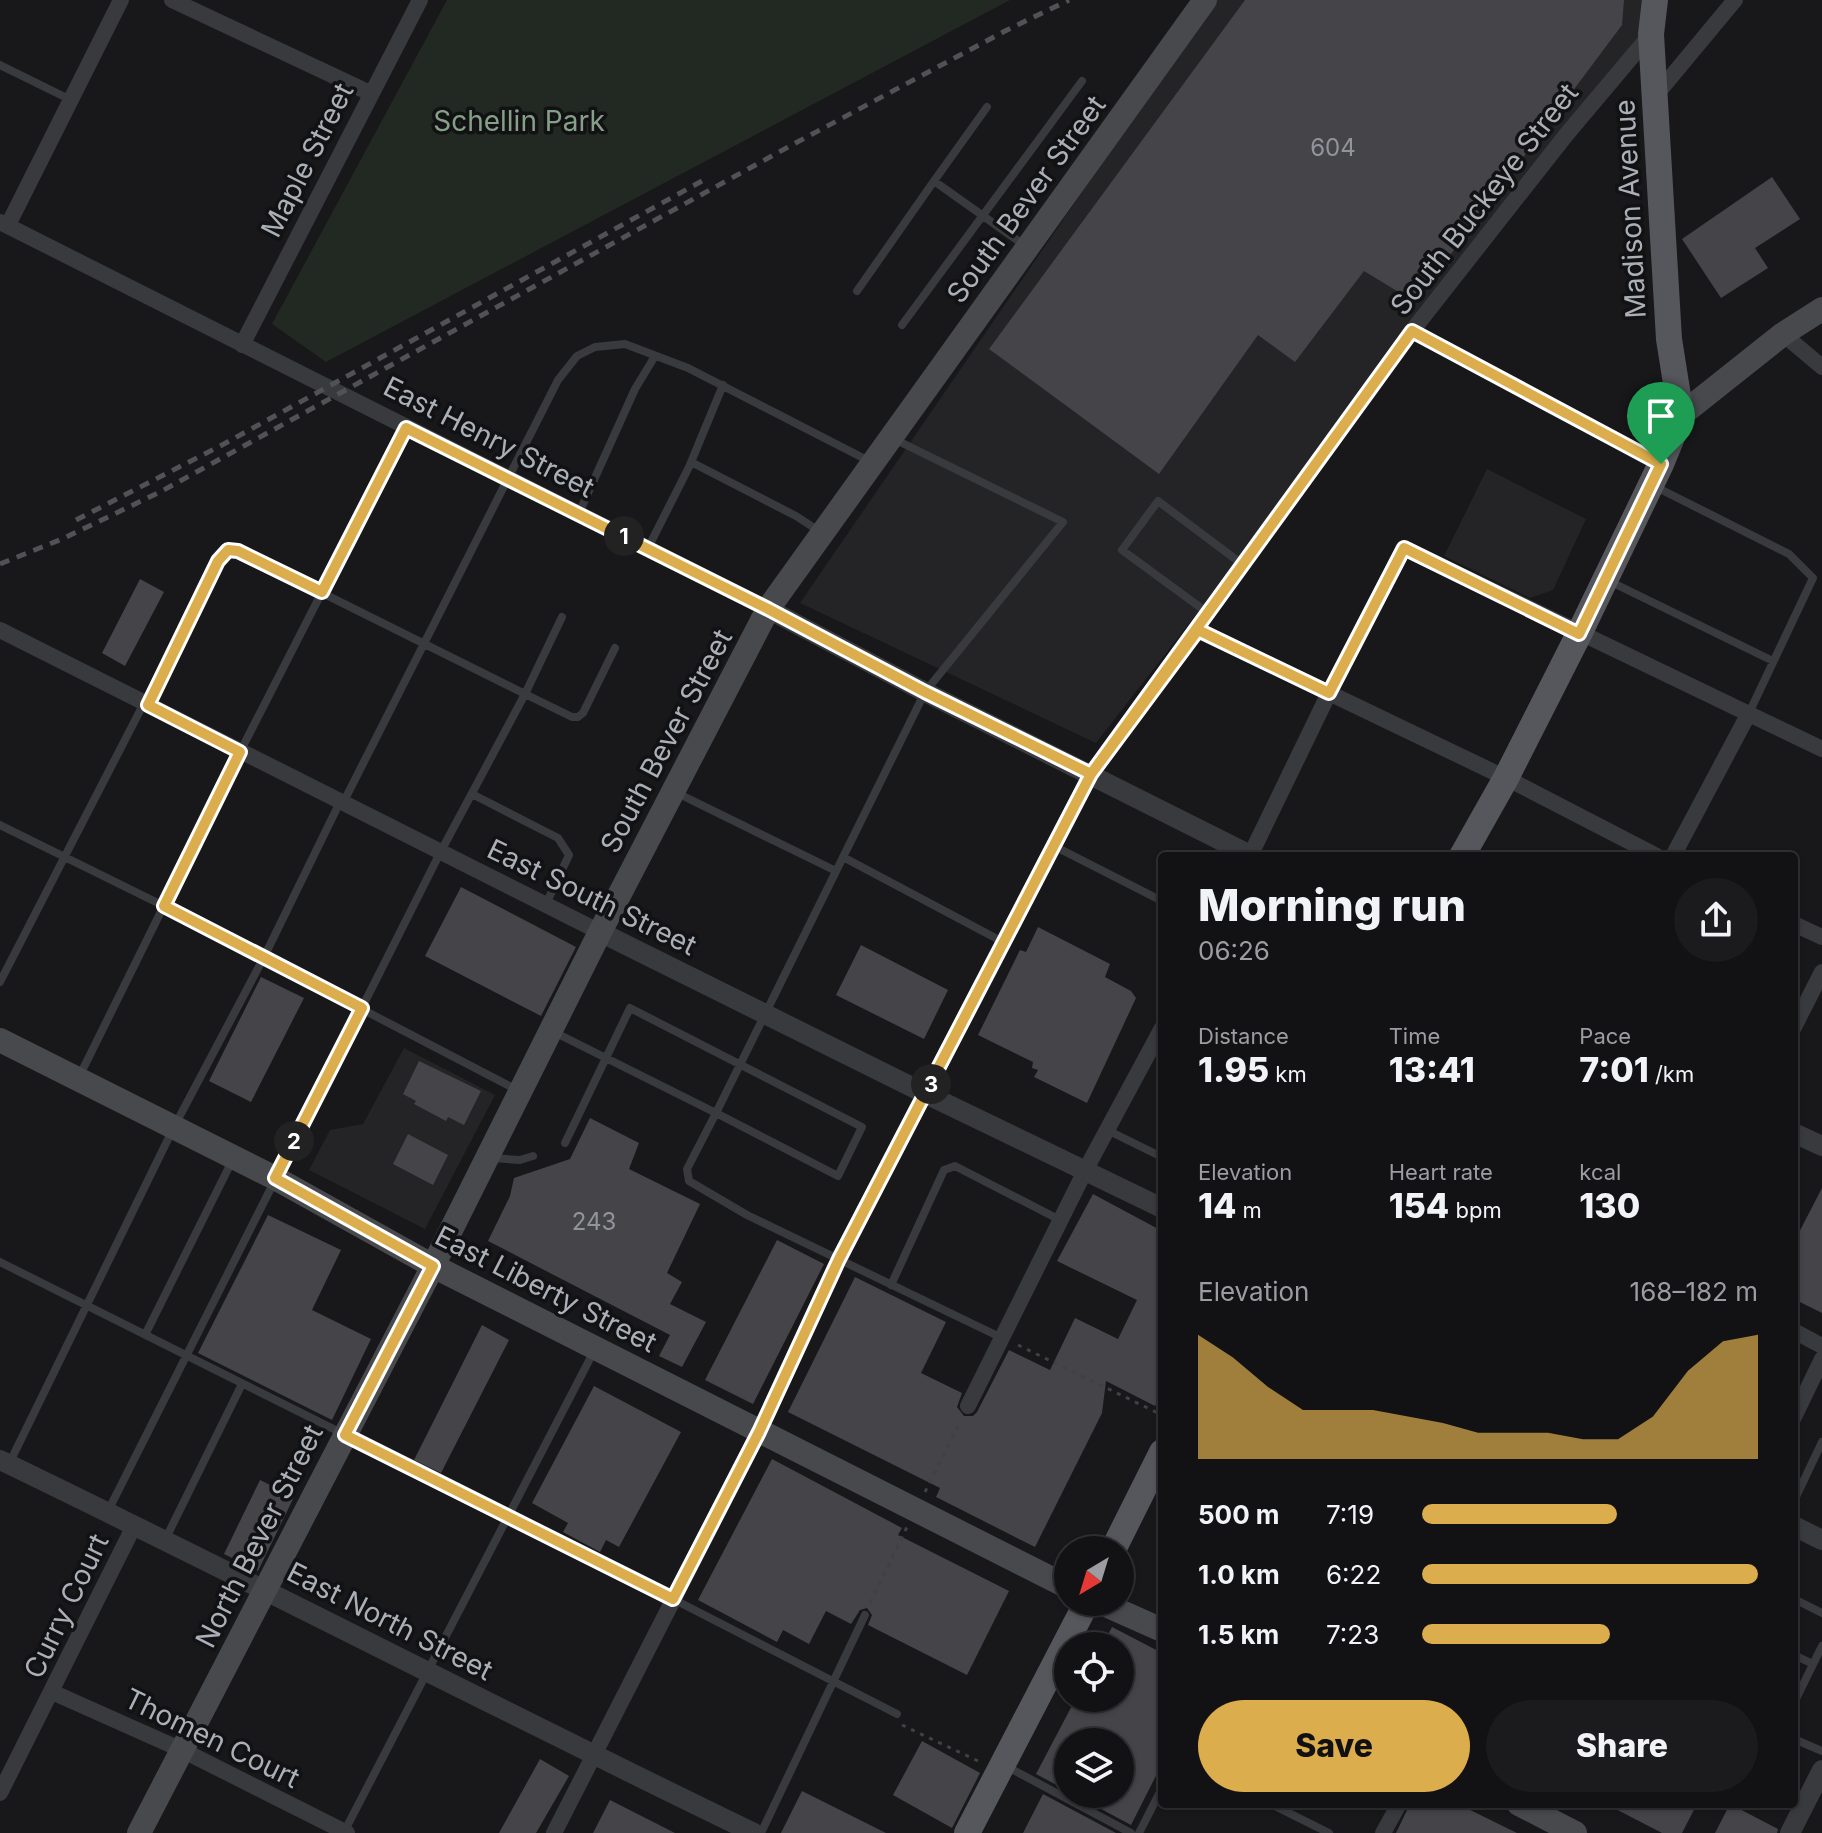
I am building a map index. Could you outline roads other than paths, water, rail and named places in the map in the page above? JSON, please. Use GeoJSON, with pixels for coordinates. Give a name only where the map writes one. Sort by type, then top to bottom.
{"type":"FeatureCollection","features":[{"type":"Feature","properties":{"kind":"main road","name":"South Bever Street"},"geometry":{"type":"LineString","coordinates":[[433,1266],[600,932],[768,609],[1173,41],[1208,0]]}},
{"type":"Feature","properties":{"kind":"main road","name":"Madison Avenue"},"geometry":{"type":"LineString","coordinates":[[1655,0],[1651,34],[1669,339],[1681,415]]}},
{"type":"Feature","properties":{"kind":"main road"},"geometry":{"type":"LineString","coordinates":[[1465,852],[1579,634],[1681,415],[1783,334],[1822,309]]}},
{"type":"Feature","properties":{"kind":"main road","name":"East Liberty Street"},"geometry":{"type":"LineString","coordinates":[[0,1040],[275,1178],[433,1266],[1054,1580]]}},
{"type":"Feature","properties":{"kind":"main road","name":"North Bever Street"},"geometry":{"type":"LineString","coordinates":[[139,1833],[433,1266]]}},
{"type":"Feature","properties":{"kind":"main road"},"geometry":{"type":"LineString","coordinates":[[1120,1536],[1158,1460]]}},
{"type":"Feature","properties":{"kind":"main road"},"geometry":{"type":"LineString","coordinates":[[967,1833],[1080,1616]]}},
{"type":"Feature","properties":{"kind":"main road"},"geometry":{"type":"LineString","coordinates":[[1130,1616],[1158,1628]]}},
{"type":"Feature","properties":{"kind":"main road"},"geometry":{"type":"LineString","coordinates":[[1527,1808],[1575,1833]]}},
{"type":"Feature","properties":{"kind":"street"},"geometry":{"type":"LineString","coordinates":[[4,224],[121,0]]}},
{"type":"Feature","properties":{"kind":"street"},"geometry":{"type":"LineString","coordinates":[[172,0],[370,93]]}},
{"type":"Feature","properties":{"kind":"street","name":"Maple Street"},"geometry":{"type":"LineString","coordinates":[[242,345],[420,0]]}},
{"type":"Feature","properties":{"kind":"street"},"geometry":{"type":"LineString","coordinates":[[1656,95],[1735,0]]}},
{"type":"Feature","properties":{"kind":"street","name":"South Buckeye Street"},"geometry":{"type":"LineString","coordinates":[[554,1833],[759,1432],[839,1259],[1091,774],[1412,331],[1566,135],[1651,34]]}},
{"type":"Feature","properties":{"kind":"street","name":"East Henry Street"},"geometry":{"type":"LineString","coordinates":[[4,224],[1243,852]]}},
{"type":"Feature","properties":{"kind":"street"},"geometry":{"type":"LineString","coordinates":[[1783,334],[1822,367]]}},
{"type":"Feature","properties":{"kind":"street"},"geometry":{"type":"LineString","coordinates":[[1253,852],[1329,693],[1404,548],[1822,749]]}},
{"type":"Feature","properties":{"kind":"street","name":"East South Street"},"geometry":{"type":"LineString","coordinates":[[0,630],[766,1015],[1158,1204]]}},
{"type":"Feature","properties":{"kind":"street"},"geometry":{"type":"LineString","coordinates":[[1198,630],[1506,778],[1649,852]]}},
{"type":"Feature","properties":{"kind":"street"},"geometry":{"type":"LineString","coordinates":[[1675,852],[1749,713]]}},
{"type":"Feature","properties":{"kind":"street"},"geometry":{"type":"LineString","coordinates":[[1798,926],[1822,937]]}},
{"type":"Feature","properties":{"kind":"street"},"geometry":{"type":"LineString","coordinates":[[1798,1019],[1822,972]]}},
{"type":"Feature","properties":{"kind":"street"},"geometry":{"type":"LineString","coordinates":[[968,1406],[1086,1169],[1158,1035]]}},
{"type":"Feature","properties":{"kind":"street"},"geometry":{"type":"LineString","coordinates":[[1798,1135],[1822,1146]]}},
{"type":"Feature","properties":{"kind":"street"},"geometry":{"type":"LineString","coordinates":[[1798,1333],[1822,1346]]}},
{"type":"Feature","properties":{"kind":"street"},"geometry":{"type":"LineString","coordinates":[[1798,1409],[1822,1359]]}},
{"type":"Feature","properties":{"kind":"street","name":"East North Street"},"geometry":{"type":"LineString","coordinates":[[4,1462],[754,1833]]}},
{"type":"Feature","properties":{"kind":"street","name":"Curry Court"},"geometry":{"type":"LineString","coordinates":[[0,1793],[134,1526]]}},
{"type":"Feature","properties":{"kind":"street"},"geometry":{"type":"LineString","coordinates":[[1798,1528],[1822,1540]]}},
{"type":"Feature","properties":{"kind":"street","name":"Thomen Court"},"geometry":{"type":"LineString","coordinates":[[52,1692],[182,1750],[345,1832]]}},
{"type":"Feature","properties":{"kind":"street"},"geometry":{"type":"LineString","coordinates":[[1790,1833],[1822,1770]]}},
{"type":"Feature","properties":{"kind":"street"},"geometry":{"type":"LineString","coordinates":[[1383,1833],[1397,1808]]}},
{"type":"Feature","properties":{"kind":"lane"},"geometry":{"type":"LineString","coordinates":[[0,65],[69,99]]}},
{"type":"Feature","properties":{"kind":"lane"},"geometry":{"type":"LineString","coordinates":[[902,325],[1082,81]]}},
{"type":"Feature","properties":{"kind":"lane"},"geometry":{"type":"LineString","coordinates":[[857,291],[987,107]]}},
{"type":"Feature","properties":{"kind":"lane"},"geometry":{"type":"LineString","coordinates":[[934,181],[1028,247]]}},
{"type":"Feature","properties":{"kind":"lane"},"geometry":{"type":"LineString","coordinates":[[1412,331],[1789,554],[1813,578],[1749,713]]}},
{"type":"Feature","properties":{"kind":"lane"},"geometry":{"type":"LineString","coordinates":[[4,1462],[88,1306],[174,1127],[426,644],[558,380],[577,356],[595,347],[625,344],[723,385],[873,463]]}},
{"type":"Feature","properties":{"kind":"lane"},"geometry":{"type":"LineString","coordinates":[[578,513],[635,389],[655,356]]}},
{"type":"Feature","properties":{"kind":"lane"},"geometry":{"type":"LineString","coordinates":[[647,548],[691,462],[723,385]]}},
{"type":"Feature","properties":{"kind":"lane"},"geometry":{"type":"LineString","coordinates":[[78,1079],[240,752],[406,428]]}},
{"type":"Feature","properties":{"kind":"lane"},"geometry":{"type":"LineString","coordinates":[[892,438],[1063,522],[925,692],[687,1169],[689,1181],[747,1215],[1003,1338]]}},
{"type":"Feature","properties":{"kind":"lane"},"geometry":{"type":"LineString","coordinates":[[691,462],[823,533]]}},
{"type":"Feature","properties":{"kind":"lane"},"geometry":{"type":"LineString","coordinates":[[1209,614],[1122,550],[1158,501],[1242,564]]}},
{"type":"Feature","properties":{"kind":"lane"},"geometry":{"type":"LineString","coordinates":[[0,982],[218,561],[228,550],[238,551],[572,717],[583,713],[615,648]]}},
{"type":"Feature","properties":{"kind":"lane"},"geometry":{"type":"LineString","coordinates":[[1605,579],[1773,661]]}},
{"type":"Feature","properties":{"kind":"lane"},"geometry":{"type":"LineString","coordinates":[[108,1512],[562,617]]}},
{"type":"Feature","properties":{"kind":"lane"},"geometry":{"type":"LineString","coordinates":[[673,791],[836,871]]}},
{"type":"Feature","properties":{"kind":"lane"},"geometry":{"type":"LineString","coordinates":[[472,794],[558,838],[569,855],[545,905]]}},
{"type":"Feature","properties":{"kind":"lane"},"geometry":{"type":"LineString","coordinates":[[0,825],[264,957],[521,1091]]}},
{"type":"Feature","properties":{"kind":"lane"},"geometry":{"type":"LineString","coordinates":[[1053,846],[1158,899]]}},
{"type":"Feature","properties":{"kind":"lane"},"geometry":{"type":"LineString","coordinates":[[843,857],[1003,942]]}},
{"type":"Feature","properties":{"kind":"lane"},"geometry":{"type":"LineString","coordinates":[[551,1030],[605,1058],[716,1113],[838,1176],[862,1127],[630,1008],[605,1058],[565,1143]]}},
{"type":"Feature","properties":{"kind":"lane"},"geometry":{"type":"LineString","coordinates":[[1107,1130],[1158,1155]]}},
{"type":"Feature","properties":{"kind":"lane"},"geometry":{"type":"LineString","coordinates":[[488,1157],[520,1160],[533,1156]]}},
{"type":"Feature","properties":{"kind":"lane"},"geometry":{"type":"LineString","coordinates":[[145,1335],[234,1157]]}},
{"type":"Feature","properties":{"kind":"lane"},"geometry":{"type":"LineString","coordinates":[[891,1285],[944,1170],[955,1166],[1061,1220]]}},
{"type":"Feature","properties":{"kind":"lane"},"geometry":{"type":"LineString","coordinates":[[0,1262],[897,1714]]}},
{"type":"Feature","properties":{"kind":"lane"},"geometry":{"type":"LineString","coordinates":[[345,1832],[425,1671],[596,1347]]}},
{"type":"Feature","properties":{"kind":"lane"},"geometry":{"type":"LineString","coordinates":[[165,1540],[242,1384]]}},
{"type":"Feature","properties":{"kind":"lane"},"geometry":{"type":"LineString","coordinates":[[1798,1493],[1822,1442]]}},
{"type":"Feature","properties":{"kind":"lane"},"geometry":{"type":"LineString","coordinates":[[1798,1601],[1822,1613]]}},
{"type":"Feature","properties":{"kind":"lane"},"geometry":{"type":"LineString","coordinates":[[761,1833],[865,1615]]}},
{"type":"Feature","properties":{"kind":"lane"},"geometry":{"type":"LineString","coordinates":[[1798,1695],[1822,1646]]}},
{"type":"Feature","properties":{"kind":"lane"},"geometry":{"type":"LineString","coordinates":[[1798,1657],[1813,1664]]}},
{"type":"Feature","properties":{"kind":"lane"},"geometry":{"type":"LineString","coordinates":[[1798,1741],[1822,1751]]}},
{"type":"Feature","properties":{"kind":"lane"},"geometry":{"type":"LineString","coordinates":[[1001,1768],[1131,1833]]}},
{"type":"Feature","properties":{"kind":"lane"},"geometry":{"type":"LineString","coordinates":[[1139,1833],[1158,1796]]}},
{"type":"Feature","properties":{"kind":"lane"},"geometry":{"type":"LineString","coordinates":[[1279,1808],[1329,1833]]}},
{"type":"Feature","properties":{"kind":"railway"},"geometry":{"type":"LineString","coordinates":[[0,564],[62,539],[160,492],[790,146],[1069,0]]}},
{"type":"Feature","properties":{"kind":"railway"},"geometry":{"type":"LineString","coordinates":[[76,520],[222,445],[702,181]]}},
{"type":"Feature","properties":{"kind":"park label","name":"Schellin Park"},"geometry":{"type":"Point","coordinates":[519,121]}}]}
